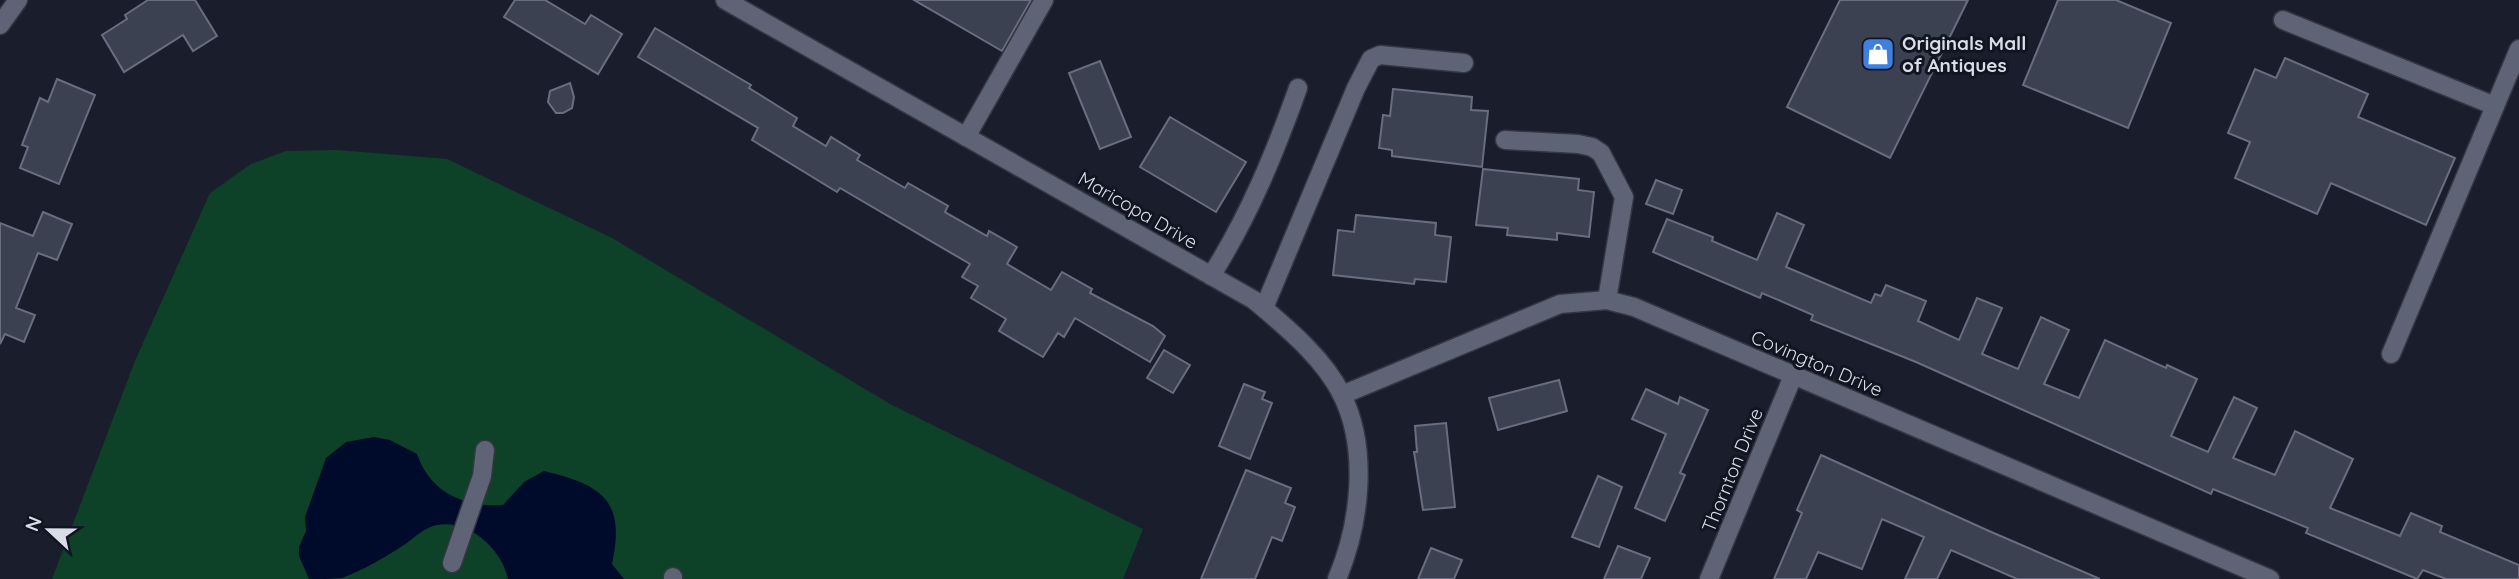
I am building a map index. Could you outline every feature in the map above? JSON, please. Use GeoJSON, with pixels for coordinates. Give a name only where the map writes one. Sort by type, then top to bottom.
{"type":"FeatureCollection","features":[{"type":"Feature","properties":{"kind":"street"},"geometry":{"type":"LineString","coordinates":[[965,136],[1044,0]]}},
{"type":"Feature","properties":{"kind":"street"},"geometry":{"type":"LineString","coordinates":[[0,25],[15,1]]}},
{"type":"Feature","properties":{"kind":"street","name":"Maricopa Drive"},"geometry":{"type":"LineString","coordinates":[[735,2],[1211,275],[1264,308],[1289,329],[1342,395],[1356,452],[1358,492],[1352,533],[1337,579]]}},
{"type":"Feature","properties":{"kind":"street"},"geometry":{"type":"LineString","coordinates":[[2283,20],[2495,106]]}},
{"type":"Feature","properties":{"kind":"street"},"geometry":{"type":"LineString","coordinates":[[2391,354],[2519,49]]}},
{"type":"Feature","properties":{"kind":"street"},"geometry":{"type":"LineString","coordinates":[[1264,308],[1356,88],[1371,59],[1380,55],[1464,63]]}},
{"type":"Feature","properties":{"kind":"street"},"geometry":{"type":"LineString","coordinates":[[1211,275],[1240,230],[1267,173],[1298,88]]}},
{"type":"Feature","properties":{"kind":"street"},"geometry":{"type":"LineString","coordinates":[[1505,140],[1578,144],[1592,147],[1601,153],[1624,197],[1607,300]]}},
{"type":"Feature","properties":{"kind":"street","name":"Covington Drive"},"geometry":{"type":"LineString","coordinates":[[1342,395],[1560,304],[1607,300],[1634,307],[2270,579]]}},
{"type":"Feature","properties":{"kind":"street","name":"Thornton Drive"},"geometry":{"type":"LineString","coordinates":[[1709,579],[1793,376]]}},
{"type":"Feature","properties":{"kind":"street"},"geometry":{"type":"LineString","coordinates":[[452,563],[481,476],[485,450]]}},
{"type":"Feature","properties":{"kind":"green space"},"geometry":{"type":"Polygon","coordinates":[[[337,150],[447,159],[612,238],[890,404],[1143,529],[1123,579],[52,579],[135,361],[210,193],[251,164],[286,151],[337,150]]]}},
{"type":"Feature","properties":{"kind":"water"},"geometry":{"type":"Polygon","coordinates":[[[374,437],[390,440],[417,454],[430,478],[440,488],[450,495],[475,504],[503,505],[524,482],[544,471],[581,482],[605,499],[612,510],[615,542],[612,564],[624,579],[508,579],[499,557],[483,539],[449,524],[428,528],[382,559],[342,578],[309,579],[299,556],[299,547],[306,531],[305,517],[326,458],[346,442],[374,437]]]}},
{"type":"Feature","properties":{"kind":"building"},"geometry":{"type":"Polygon","coordinates":[[[148,0],[195,0],[217,36],[193,51],[183,35],[124,72],[102,35],[127,19],[125,15],[148,0]]]}},
{"type":"Feature","properties":{"kind":"building"},"geometry":{"type":"Polygon","coordinates":[[[515,0],[545,0],[585,24],[591,15],[622,34],[598,74],[504,17],[515,0]]]}},
{"type":"Feature","properties":{"kind":"building"},"geometry":{"type":"Polygon","coordinates":[[[914,0],[1031,0],[1002,51],[914,0]]]}},
{"type":"Feature","properties":{"kind":"building","name":"Originals Mall of Antiques"},"geometry":{"type":"Polygon","coordinates":[[[1840,0],[1968,0],[1890,158],[1787,107],[1840,0]]]}},
{"type":"Feature","properties":{"kind":"building"},"geometry":{"type":"Polygon","coordinates":[[[2058,0],[2116,0],[2171,23],[2128,128],[2023,85],[2058,0]]]}},
{"type":"Feature","properties":{"kind":"building"},"geometry":{"type":"Polygon","coordinates":[[[655,28],[751,85],[749,88],[797,118],[793,126],[826,146],[831,137],[860,155],[857,160],[905,188],[908,183],[948,206],[945,212],[987,236],[989,231],[1017,247],[1007,264],[1051,290],[1062,272],[1092,289],[1090,293],[1153,326],[1165,336],[1150,362],[1075,318],[1064,337],[1058,333],[1043,357],[999,331],[1006,319],[971,298],[978,286],[962,277],[970,264],[840,188],[837,192],[752,140],[758,128],[638,57],[655,28]]]}},
{"type":"Feature","properties":{"kind":"building"},"geometry":{"type":"Polygon","coordinates":[[[2285,58],[2368,94],[2358,117],[2455,158],[2426,225],[2331,183],[2317,214],[2235,178],[2250,142],[2228,133],[2255,69],[2276,78],[2285,58]]]}},
{"type":"Feature","properties":{"kind":"building"},"geometry":{"type":"Polygon","coordinates":[[[1100,61],[1131,137],[1100,149],[1069,73],[1100,61]]]}},
{"type":"Feature","properties":{"kind":"building"},"geometry":{"type":"Polygon","coordinates":[[[57,79],[95,95],[59,184],[20,168],[28,147],[22,145],[40,98],[48,102],[57,79]]]}},
{"type":"Feature","properties":{"kind":"building"},"geometry":{"type":"Polygon","coordinates":[[[570,83],[574,97],[572,108],[556,113],[548,102],[550,91],[570,83]]]}},
{"type":"Feature","properties":{"kind":"building"},"geometry":{"type":"Polygon","coordinates":[[[1393,89],[1472,97],[1471,110],[1488,111],[1482,167],[1392,156],[1392,150],[1379,148],[1383,115],[1390,116],[1393,89]]]}},
{"type":"Feature","properties":{"kind":"building"},"geometry":{"type":"Polygon","coordinates":[[[1170,117],[1246,162],[1216,212],[1140,167],[1170,117]]]}},
{"type":"Feature","properties":{"kind":"building"},"geometry":{"type":"Polygon","coordinates":[[[1483,169],[1579,179],[1578,190],[1594,192],[1589,237],[1557,233],[1557,240],[1507,235],[1508,228],[1476,225],[1483,169]]]}},
{"type":"Feature","properties":{"kind":"building"},"geometry":{"type":"Polygon","coordinates":[[[1656,180],[1682,190],[1673,214],[1646,204],[1656,180]]]}},
{"type":"Feature","properties":{"kind":"building"},"geometry":{"type":"Polygon","coordinates":[[[43,212],[72,224],[57,260],[38,253],[16,308],[35,315],[24,342],[5,334],[0,344],[0,223],[33,236],[43,212]]]}},
{"type":"Feature","properties":{"kind":"building"},"geometry":{"type":"Polygon","coordinates":[[[1777,213],[1804,225],[1786,267],[1871,303],[1875,294],[1881,296],[1886,285],[1926,301],[1918,321],[1959,340],[1977,298],[2002,308],[1982,354],[2018,369],[2041,317],[2069,330],[2044,384],[2079,398],[2105,340],[2166,368],[2167,365],[2197,379],[2171,436],[2208,452],[2234,397],[2257,408],[2233,458],[2275,475],[2295,431],[2353,459],[2330,508],[2400,536],[2411,513],[2442,526],[2440,532],[2519,565],[2519,579],[2446,579],[2423,570],[2417,579],[2306,533],[2308,528],[2213,489],[2211,494],[1916,362],[1811,320],[1813,315],[1762,293],[1760,298],[1653,252],[1667,219],[1713,237],[1712,241],[1757,260],[1777,213]]]}},
{"type":"Feature","properties":{"kind":"building"},"geometry":{"type":"Polygon","coordinates":[[[1356,215],[1436,223],[1435,235],[1451,237],[1446,282],[1415,279],[1414,284],[1333,275],[1338,230],[1354,232],[1356,215]]]}},
{"type":"Feature","properties":{"kind":"building"},"geometry":{"type":"Polygon","coordinates":[[[1164,350],[1190,365],[1173,393],[1147,378],[1164,350]]]}},
{"type":"Feature","properties":{"kind":"building"},"geometry":{"type":"Polygon","coordinates":[[[1559,380],[1567,411],[1498,430],[1489,398],[1559,380]]]}},
{"type":"Feature","properties":{"kind":"building"},"geometry":{"type":"Polygon","coordinates":[[[1244,384],[1265,392],[1262,399],[1272,403],[1250,459],[1219,446],[1244,384]]]}},
{"type":"Feature","properties":{"kind":"building"},"geometry":{"type":"Polygon","coordinates":[[[1646,389],[1678,404],[1680,397],[1708,410],[1680,473],[1685,475],[1665,521],[1635,508],[1666,434],[1632,419],[1646,389]]]}},
{"type":"Feature","properties":{"kind":"building"},"geometry":{"type":"Polygon","coordinates":[[[1446,423],[1455,507],[1423,510],[1414,452],[1417,452],[1415,426],[1446,423]]]}},
{"type":"Feature","properties":{"kind":"building"},"geometry":{"type":"Polygon","coordinates":[[[1821,455],[2100,579],[2017,579],[1951,550],[1937,579],[1905,579],[1924,537],[1882,519],[1862,569],[1818,552],[1806,579],[1774,579],[1802,513],[1797,510],[1821,455]]]}},
{"type":"Feature","properties":{"kind":"building"},"geometry":{"type":"Polygon","coordinates":[[[1246,470],[1291,488],[1285,503],[1295,507],[1282,541],[1272,537],[1255,579],[1201,579],[1246,470]]]}},
{"type":"Feature","properties":{"kind":"building"},"geometry":{"type":"Polygon","coordinates":[[[1598,476],[1622,487],[1599,547],[1572,537],[1598,476]]]}},
{"type":"Feature","properties":{"kind":"building"},"geometry":{"type":"Polygon","coordinates":[[[1618,546],[1650,558],[1641,579],[1604,579],[1618,546]]]}},
{"type":"Feature","properties":{"kind":"building"},"geometry":{"type":"Polygon","coordinates":[[[1431,548],[1462,560],[1454,579],[1418,579],[1431,548]]]}},
{"type":"Feature","properties":{"kind":"place","name":"Originals Mall of Antiques"},"geometry":{"type":"Point","coordinates":[1878,54]}}]}
